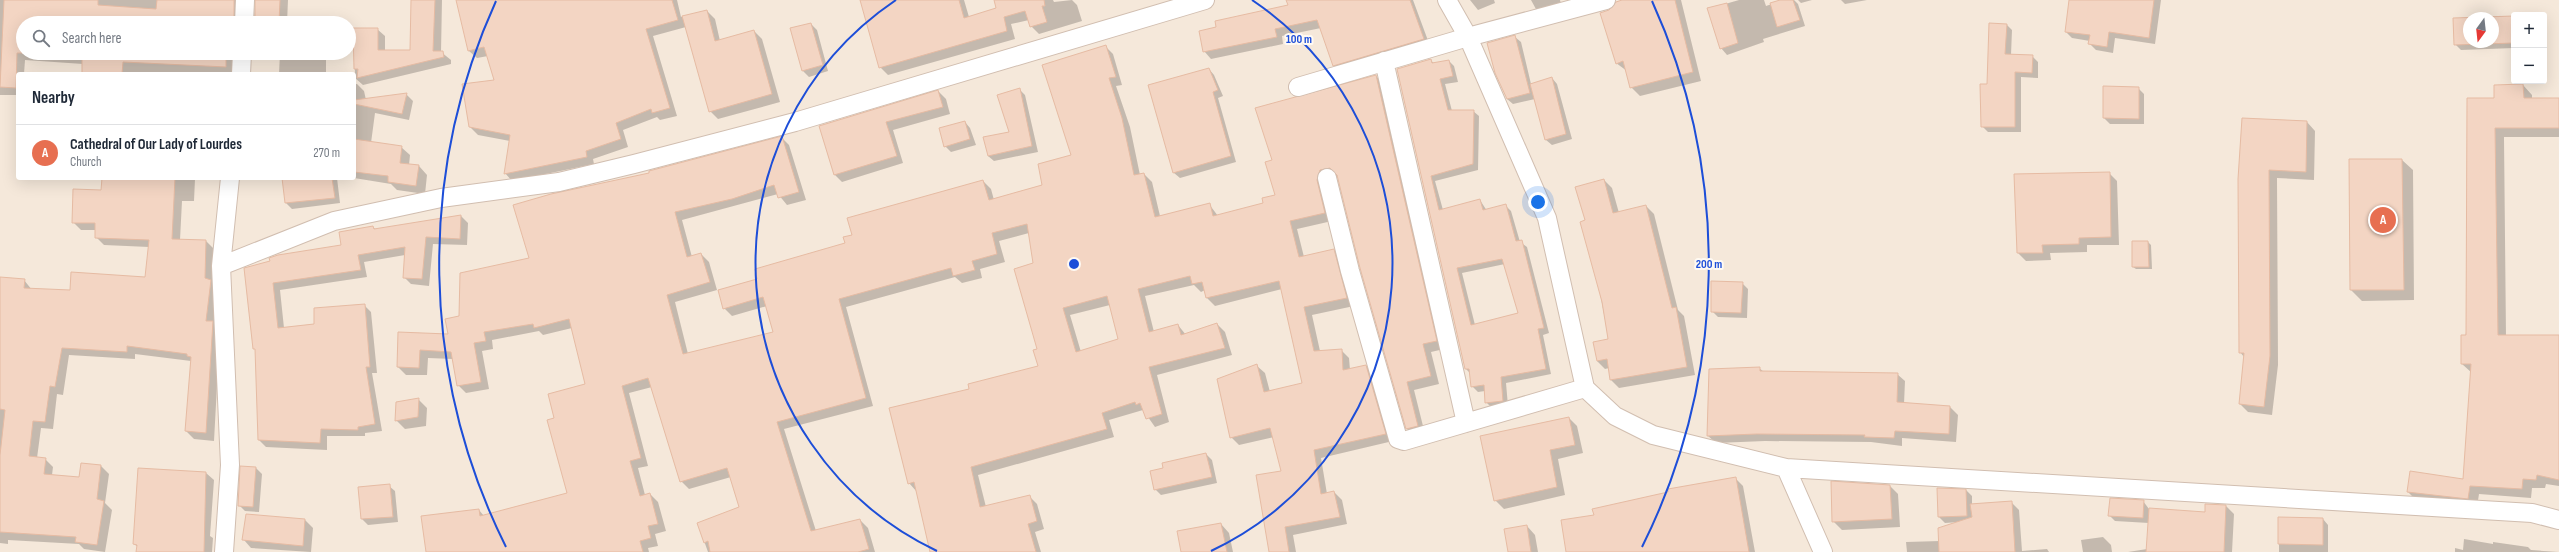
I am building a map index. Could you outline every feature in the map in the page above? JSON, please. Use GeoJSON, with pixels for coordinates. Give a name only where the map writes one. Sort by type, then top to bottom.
{"type":"FeatureCollection","features":[{"type":"Feature","properties":{"kind":"street"},"geometry":{"type":"LineString","coordinates":[[244,16],[245,0]]}},
{"type":"Feature","properties":{"kind":"street"},"geometry":{"type":"LineString","coordinates":[[221,266],[334,221],[441,198],[559,182],[634,164],[795,122],[1204,0]]}},
{"type":"Feature","properties":{"kind":"street"},"geometry":{"type":"LineString","coordinates":[[1447,0],[1468,37],[1547,218],[1585,388],[1615,416],[1653,435],[1786,468],[2532,513],[2559,520]]}},
{"type":"Feature","properties":{"kind":"street"},"geometry":{"type":"LineString","coordinates":[[1298,87],[1468,37],[1606,0]]}},
{"type":"Feature","properties":{"kind":"street"},"geometry":{"type":"LineString","coordinates":[[241,72],[242,60]]}},
{"type":"Feature","properties":{"kind":"street"},"geometry":{"type":"LineString","coordinates":[[1384,61],[1466,423]]}},
{"type":"Feature","properties":{"kind":"street"},"geometry":{"type":"LineString","coordinates":[[1327,178],[1350,271],[1398,439],[1404,441],[1585,388]]}},
{"type":"Feature","properties":{"kind":"street"},"geometry":{"type":"LineString","coordinates":[[224,552],[230,465],[221,266],[230,180]]}},
{"type":"Feature","properties":{"kind":"street"},"geometry":{"type":"LineString","coordinates":[[1786,468],[1823,552]]}},
{"type":"Feature","properties":{"kind":"shaded area"},"geometry":{"type":"Polygon","coordinates":[[[0,0],[2559,0],[2559,552],[0,552],[0,0]]]}},
{"type":"Feature","properties":{"kind":"building"},"geometry":{"type":"Polygon","coordinates":[[[4,0],[98,0],[98,5],[156,9],[157,0],[234,0],[234,16],[16,16],[16,88],[0,87],[4,0]]]}},
{"type":"Feature","properties":{"kind":"building"},"geometry":{"type":"Polygon","coordinates":[[[255,0],[280,0],[279,16],[255,16],[255,0]]]}},
{"type":"Feature","properties":{"kind":"building"},"geometry":{"type":"Polygon","coordinates":[[[411,0],[435,0],[433,51],[443,51],[444,57],[357,78],[358,69],[354,69],[354,60],[356,60],[356,28],[378,28],[378,50],[410,50],[411,0]]]}},
{"type":"Feature","properties":{"kind":"building"},"geometry":{"type":"Polygon","coordinates":[[[456,0],[672,0],[678,20],[646,29],[670,108],[652,113],[651,109],[616,123],[621,139],[586,151],[587,157],[504,174],[510,135],[469,127],[462,84],[494,80],[484,47],[468,51],[456,0]]]}},
{"type":"Feature","properties":{"kind":"building"},"geometry":{"type":"Polygon","coordinates":[[[860,0],[959,0],[964,18],[996,8],[994,0],[1044,0],[1045,6],[1042,6],[1047,22],[1030,27],[1025,11],[1004,17],[1007,31],[879,68],[860,0]]]}},
{"type":"Feature","properties":{"kind":"building"},"geometry":{"type":"Polygon","coordinates":[[[1286,0],[1410,0],[1424,39],[1333,66],[1317,20],[1275,29],[1277,37],[1203,52],[1199,31],[1216,27],[1215,21],[1288,5],[1286,0]]]}},
{"type":"Feature","properties":{"kind":"building"},"geometry":{"type":"Polygon","coordinates":[[[1622,0],[1675,0],[1693,72],[1630,88],[1623,61],[1616,64],[1600,13],[1609,10],[1616,2],[1622,0]]]}},
{"type":"Feature","properties":{"kind":"building"},"geometry":{"type":"Polygon","coordinates":[[[1780,0],[1793,0],[1800,20],[1777,27],[1770,3],[1780,0]]]}},
{"type":"Feature","properties":{"kind":"building"},"geometry":{"type":"Polygon","coordinates":[[[2069,0],[2154,0],[2149,38],[2109,32],[2107,47],[2088,44],[2090,35],[2065,32],[2069,0]]]}},
{"type":"Feature","properties":{"kind":"building"},"geometry":{"type":"Polygon","coordinates":[[[1727,3],[1738,43],[1720,49],[1707,8],[1727,3]]]}},
{"type":"Feature","properties":{"kind":"building"},"geometry":{"type":"Polygon","coordinates":[[[707,10],[715,41],[754,30],[772,94],[709,112],[682,16],[707,10]]]}},
{"type":"Feature","properties":{"kind":"building"},"geometry":{"type":"Polygon","coordinates":[[[2499,16],[2511,16],[2511,43],[2499,44],[2499,16]]]}},
{"type":"Feature","properties":{"kind":"building"},"geometry":{"type":"Polygon","coordinates":[[[2453,18],[2463,18],[2463,45],[2454,45],[2453,18]]]}},
{"type":"Feature","properties":{"kind":"building"},"geometry":{"type":"Polygon","coordinates":[[[811,23],[823,65],[802,71],[790,28],[811,23]]]}},
{"type":"Feature","properties":{"kind":"building"},"geometry":{"type":"Polygon","coordinates":[[[1989,23],[2007,24],[2005,54],[2033,55],[2032,73],[2015,72],[2015,127],[1981,127],[1980,84],[1987,84],[1989,23]]]}},
{"type":"Feature","properties":{"kind":"building"},"geometry":{"type":"Polygon","coordinates":[[[1515,35],[1530,93],[1507,99],[1495,73],[1487,43],[1515,35]]]}},
{"type":"Feature","properties":{"kind":"building"},"geometry":{"type":"Polygon","coordinates":[[[1106,45],[1116,77],[1109,78],[1122,118],[1134,175],[1144,173],[1155,217],[1210,203],[1213,216],[1263,203],[1262,198],[1275,195],[1265,162],[1272,160],[1255,108],[1376,75],[1437,341],[1423,344],[1431,376],[1407,382],[1418,426],[1406,429],[1360,268],[1337,175],[1330,168],[1320,170],[1317,180],[1325,213],[1290,221],[1299,257],[1334,249],[1347,298],[1304,307],[1314,351],[1342,349],[1343,370],[1366,365],[1386,434],[1314,450],[1321,494],[1334,491],[1340,517],[1285,527],[1289,552],[1269,552],[1256,475],[1281,471],[1270,428],[1230,438],[1217,379],[1257,364],[1264,392],[1302,383],[1279,281],[1206,298],[1202,282],[1192,284],[1190,276],[1138,289],[1149,332],[1178,324],[1181,335],[1217,323],[1225,348],[1149,367],[1162,414],[1146,419],[1140,403],[1136,405],[1135,402],[1102,413],[1107,429],[971,467],[980,507],[1030,495],[1037,521],[1028,524],[1036,552],[930,552],[914,482],[908,484],[889,408],[969,389],[968,384],[1038,366],[1033,350],[1037,349],[1014,269],[1033,263],[1027,224],[992,233],[997,254],[972,261],[975,270],[953,276],[951,268],[839,299],[866,398],[777,422],[811,531],[860,519],[869,549],[858,552],[710,552],[708,541],[704,543],[697,523],[739,507],[727,468],[680,482],[648,378],[622,386],[641,458],[630,461],[640,496],[650,493],[658,524],[648,526],[651,538],[640,541],[643,552],[426,552],[421,516],[479,509],[480,516],[567,493],[547,420],[554,418],[548,394],[585,384],[569,319],[534,328],[533,324],[484,332],[486,341],[474,343],[481,382],[457,386],[451,352],[420,350],[419,368],[397,367],[398,332],[448,334],[445,319],[459,316],[460,273],[529,258],[513,205],[551,194],[649,173],[649,171],[782,136],[799,192],[778,198],[774,185],[732,199],[675,212],[687,257],[701,253],[710,282],[667,295],[683,354],[773,332],[763,297],[723,309],[718,290],[757,279],[755,269],[845,243],[843,237],[852,235],[847,218],[983,180],[989,200],[1042,185],[1038,164],[1071,155],[1042,65],[1106,45]],[[1107,296],[1063,308],[1076,352],[1118,339],[1107,296]]]}},
{"type":"Feature","properties":{"kind":"building"},"geometry":{"type":"Polygon","coordinates":[[[1431,59],[1432,63],[1449,60],[1453,76],[1440,79],[1448,110],[1474,110],[1473,164],[1431,176],[1439,210],[1480,199],[1483,210],[1506,204],[1516,241],[1522,240],[1544,328],[1538,329],[1546,369],[1501,377],[1503,401],[1485,403],[1484,385],[1471,387],[1469,369],[1465,369],[1397,69],[1431,59]],[[1502,259],[1457,268],[1471,325],[1518,313],[1502,259]]]}},
{"type":"Feature","properties":{"kind":"building"},"geometry":{"type":"Polygon","coordinates":[[[82,60],[226,60],[226,67],[123,62],[122,72],[82,72],[82,60]]]}},
{"type":"Feature","properties":{"kind":"building"},"geometry":{"type":"Polygon","coordinates":[[[1209,68],[1218,90],[1213,92],[1231,156],[1173,173],[1148,85],[1209,68]]]}},
{"type":"Feature","properties":{"kind":"building"},"geometry":{"type":"Polygon","coordinates":[[[1552,77],[1566,134],[1545,140],[1530,84],[1552,77]]]}},
{"type":"Feature","properties":{"kind":"building"},"geometry":{"type":"Polygon","coordinates":[[[2523,84],[2524,98],[2559,98],[2559,128],[2495,128],[2498,335],[2559,335],[2559,480],[2537,475],[2536,480],[2523,479],[2522,489],[2470,486],[2468,499],[2407,492],[2410,471],[2463,479],[2471,364],[2461,364],[2461,335],[2466,335],[2467,98],[2494,98],[2494,85],[2523,84]]]}},
{"type":"Feature","properties":{"kind":"building"},"geometry":{"type":"Polygon","coordinates":[[[2103,86],[2139,87],[2139,119],[2103,118],[2103,86]]]}},
{"type":"Feature","properties":{"kind":"building"},"geometry":{"type":"Polygon","coordinates":[[[1020,88],[1032,146],[988,156],[983,137],[1009,132],[997,95],[1020,88]]]}},
{"type":"Feature","properties":{"kind":"building"},"geometry":{"type":"Polygon","coordinates":[[[938,90],[943,107],[886,122],[897,156],[834,175],[819,126],[938,90]]]}},
{"type":"Feature","properties":{"kind":"building"},"geometry":{"type":"Polygon","coordinates":[[[407,93],[402,114],[356,104],[356,100],[407,93]]]}},
{"type":"Feature","properties":{"kind":"building"},"geometry":{"type":"Polygon","coordinates":[[[2242,118],[2307,121],[2306,172],[2269,170],[2270,356],[2264,407],[2239,404],[2244,353],[2239,353],[2238,179],[2242,118]]]}},
{"type":"Feature","properties":{"kind":"building"},"geometry":{"type":"Polygon","coordinates":[[[965,121],[970,139],[944,147],[939,128],[965,121]]]}},
{"type":"Feature","properties":{"kind":"building"},"geometry":{"type":"Polygon","coordinates":[[[356,139],[402,146],[400,163],[419,165],[416,186],[388,182],[388,176],[356,172],[356,139]]]}},
{"type":"Feature","properties":{"kind":"building"},"geometry":{"type":"Polygon","coordinates":[[[2349,159],[2402,159],[2404,290],[2350,290],[2349,159]]]}},
{"type":"Feature","properties":{"kind":"building"},"geometry":{"type":"Polygon","coordinates":[[[2110,172],[2111,237],[2079,238],[2079,244],[2042,245],[2043,253],[2017,253],[2014,174],[2110,172]]]}},
{"type":"Feature","properties":{"kind":"building"},"geometry":{"type":"Polygon","coordinates":[[[1604,179],[1613,213],[1646,205],[1672,308],[1676,307],[1687,367],[1610,380],[1607,359],[1597,361],[1593,342],[1608,339],[1602,302],[1580,222],[1585,220],[1575,187],[1604,179]]]}},
{"type":"Feature","properties":{"kind":"building"},"geometry":{"type":"Polygon","coordinates":[[[102,180],[175,180],[172,239],[206,240],[205,278],[211,280],[206,321],[213,321],[206,433],[185,431],[191,357],[187,356],[187,354],[127,346],[127,352],[62,348],[55,387],[50,386],[45,422],[33,421],[29,456],[46,458],[44,474],[79,477],[81,463],[101,465],[97,499],[104,501],[97,545],[75,542],[76,537],[0,532],[0,455],[5,410],[0,409],[0,277],[25,279],[24,288],[70,290],[71,272],[145,277],[149,240],[95,238],[95,223],[72,223],[73,189],[101,190],[102,180]]]}},
{"type":"Feature","properties":{"kind":"building"},"geometry":{"type":"Polygon","coordinates":[[[282,180],[332,180],[335,198],[285,203],[282,180]]]}},
{"type":"Feature","properties":{"kind":"building"},"geometry":{"type":"Polygon","coordinates":[[[461,215],[460,239],[426,237],[422,279],[403,278],[405,247],[358,255],[361,270],[273,283],[278,328],[314,324],[314,308],[365,304],[370,367],[366,367],[375,424],[358,427],[358,430],[321,429],[320,443],[258,440],[255,349],[253,349],[244,268],[270,261],[269,258],[278,255],[341,245],[339,232],[373,226],[374,229],[461,215]]]}},
{"type":"Feature","properties":{"kind":"building"},"geometry":{"type":"Polygon","coordinates":[[[2132,241],[2148,241],[2149,267],[2132,267],[2132,241]]]}},
{"type":"Feature","properties":{"kind":"building"},"geometry":{"type":"Polygon","coordinates":[[[1711,281],[1743,282],[1741,313],[1711,312],[1711,281]]]}},
{"type":"Feature","properties":{"kind":"building"},"geometry":{"type":"Polygon","coordinates":[[[1760,367],[1760,371],[1898,373],[1897,402],[1950,406],[1949,434],[1895,431],[1894,438],[1864,437],[1865,435],[1757,434],[1707,436],[1709,369],[1760,367]]]}},
{"type":"Feature","properties":{"kind":"building"},"geometry":{"type":"Polygon","coordinates":[[[419,398],[418,417],[395,421],[396,402],[419,398]]]}},
{"type":"Feature","properties":{"kind":"building"},"geometry":{"type":"Polygon","coordinates":[[[1569,417],[1575,445],[1550,450],[1557,487],[1494,501],[1480,436],[1569,417]]]}},
{"type":"Feature","properties":{"kind":"building"},"geometry":{"type":"Polygon","coordinates":[[[1206,453],[1212,477],[1154,490],[1150,471],[1163,468],[1162,463],[1206,453]]]}},
{"type":"Feature","properties":{"kind":"building"},"geometry":{"type":"Polygon","coordinates":[[[240,466],[256,467],[253,507],[238,506],[240,466]]]}},
{"type":"Feature","properties":{"kind":"building"},"geometry":{"type":"Polygon","coordinates":[[[138,468],[206,472],[204,552],[136,552],[137,545],[133,544],[138,468]]]}},
{"type":"Feature","properties":{"kind":"building"},"geometry":{"type":"Polygon","coordinates":[[[1736,477],[1749,552],[1566,552],[1561,520],[1594,515],[1592,509],[1668,492],[1668,489],[1736,477]]]}},
{"type":"Feature","properties":{"kind":"building"},"geometry":{"type":"Polygon","coordinates":[[[1831,481],[1890,485],[1892,519],[1832,522],[1831,481]]]}},
{"type":"Feature","properties":{"kind":"building"},"geometry":{"type":"Polygon","coordinates":[[[390,484],[393,517],[361,519],[358,487],[390,484]]]}},
{"type":"Feature","properties":{"kind":"building"},"geometry":{"type":"Polygon","coordinates":[[[1937,488],[1966,489],[1967,516],[1938,517],[1937,488]]]}},
{"type":"Feature","properties":{"kind":"building"},"geometry":{"type":"Polygon","coordinates":[[[2110,498],[2144,500],[2143,518],[2108,516],[2110,498]]]}},
{"type":"Feature","properties":{"kind":"building"},"geometry":{"type":"Polygon","coordinates":[[[2012,501],[2015,552],[1939,552],[1938,528],[1972,517],[1970,504],[2012,501]]]}},
{"type":"Feature","properties":{"kind":"building"},"geometry":{"type":"Polygon","coordinates":[[[2205,504],[2226,505],[2224,552],[2146,552],[2149,508],[2205,512],[2205,504]]]}},
{"type":"Feature","properties":{"kind":"building"},"geometry":{"type":"Polygon","coordinates":[[[246,514],[305,519],[303,546],[242,540],[246,514]]]}},
{"type":"Feature","properties":{"kind":"building"},"geometry":{"type":"Polygon","coordinates":[[[2278,517],[2323,518],[2323,545],[2278,544],[2278,517]]]}},
{"type":"Feature","properties":{"kind":"building"},"geometry":{"type":"Polygon","coordinates":[[[1221,523],[1227,552],[1181,552],[1177,531],[1221,523]]]}},
{"type":"Feature","properties":{"kind":"building"},"geometry":{"type":"Polygon","coordinates":[[[1527,525],[1531,552],[1508,552],[1504,529],[1527,525]]]}},
{"type":"Feature","properties":{"kind":"place","name":"Cathedral of Our Lady of Lourdes"},"geometry":{"type":"Point","coordinates":[2383,220]}}]}
